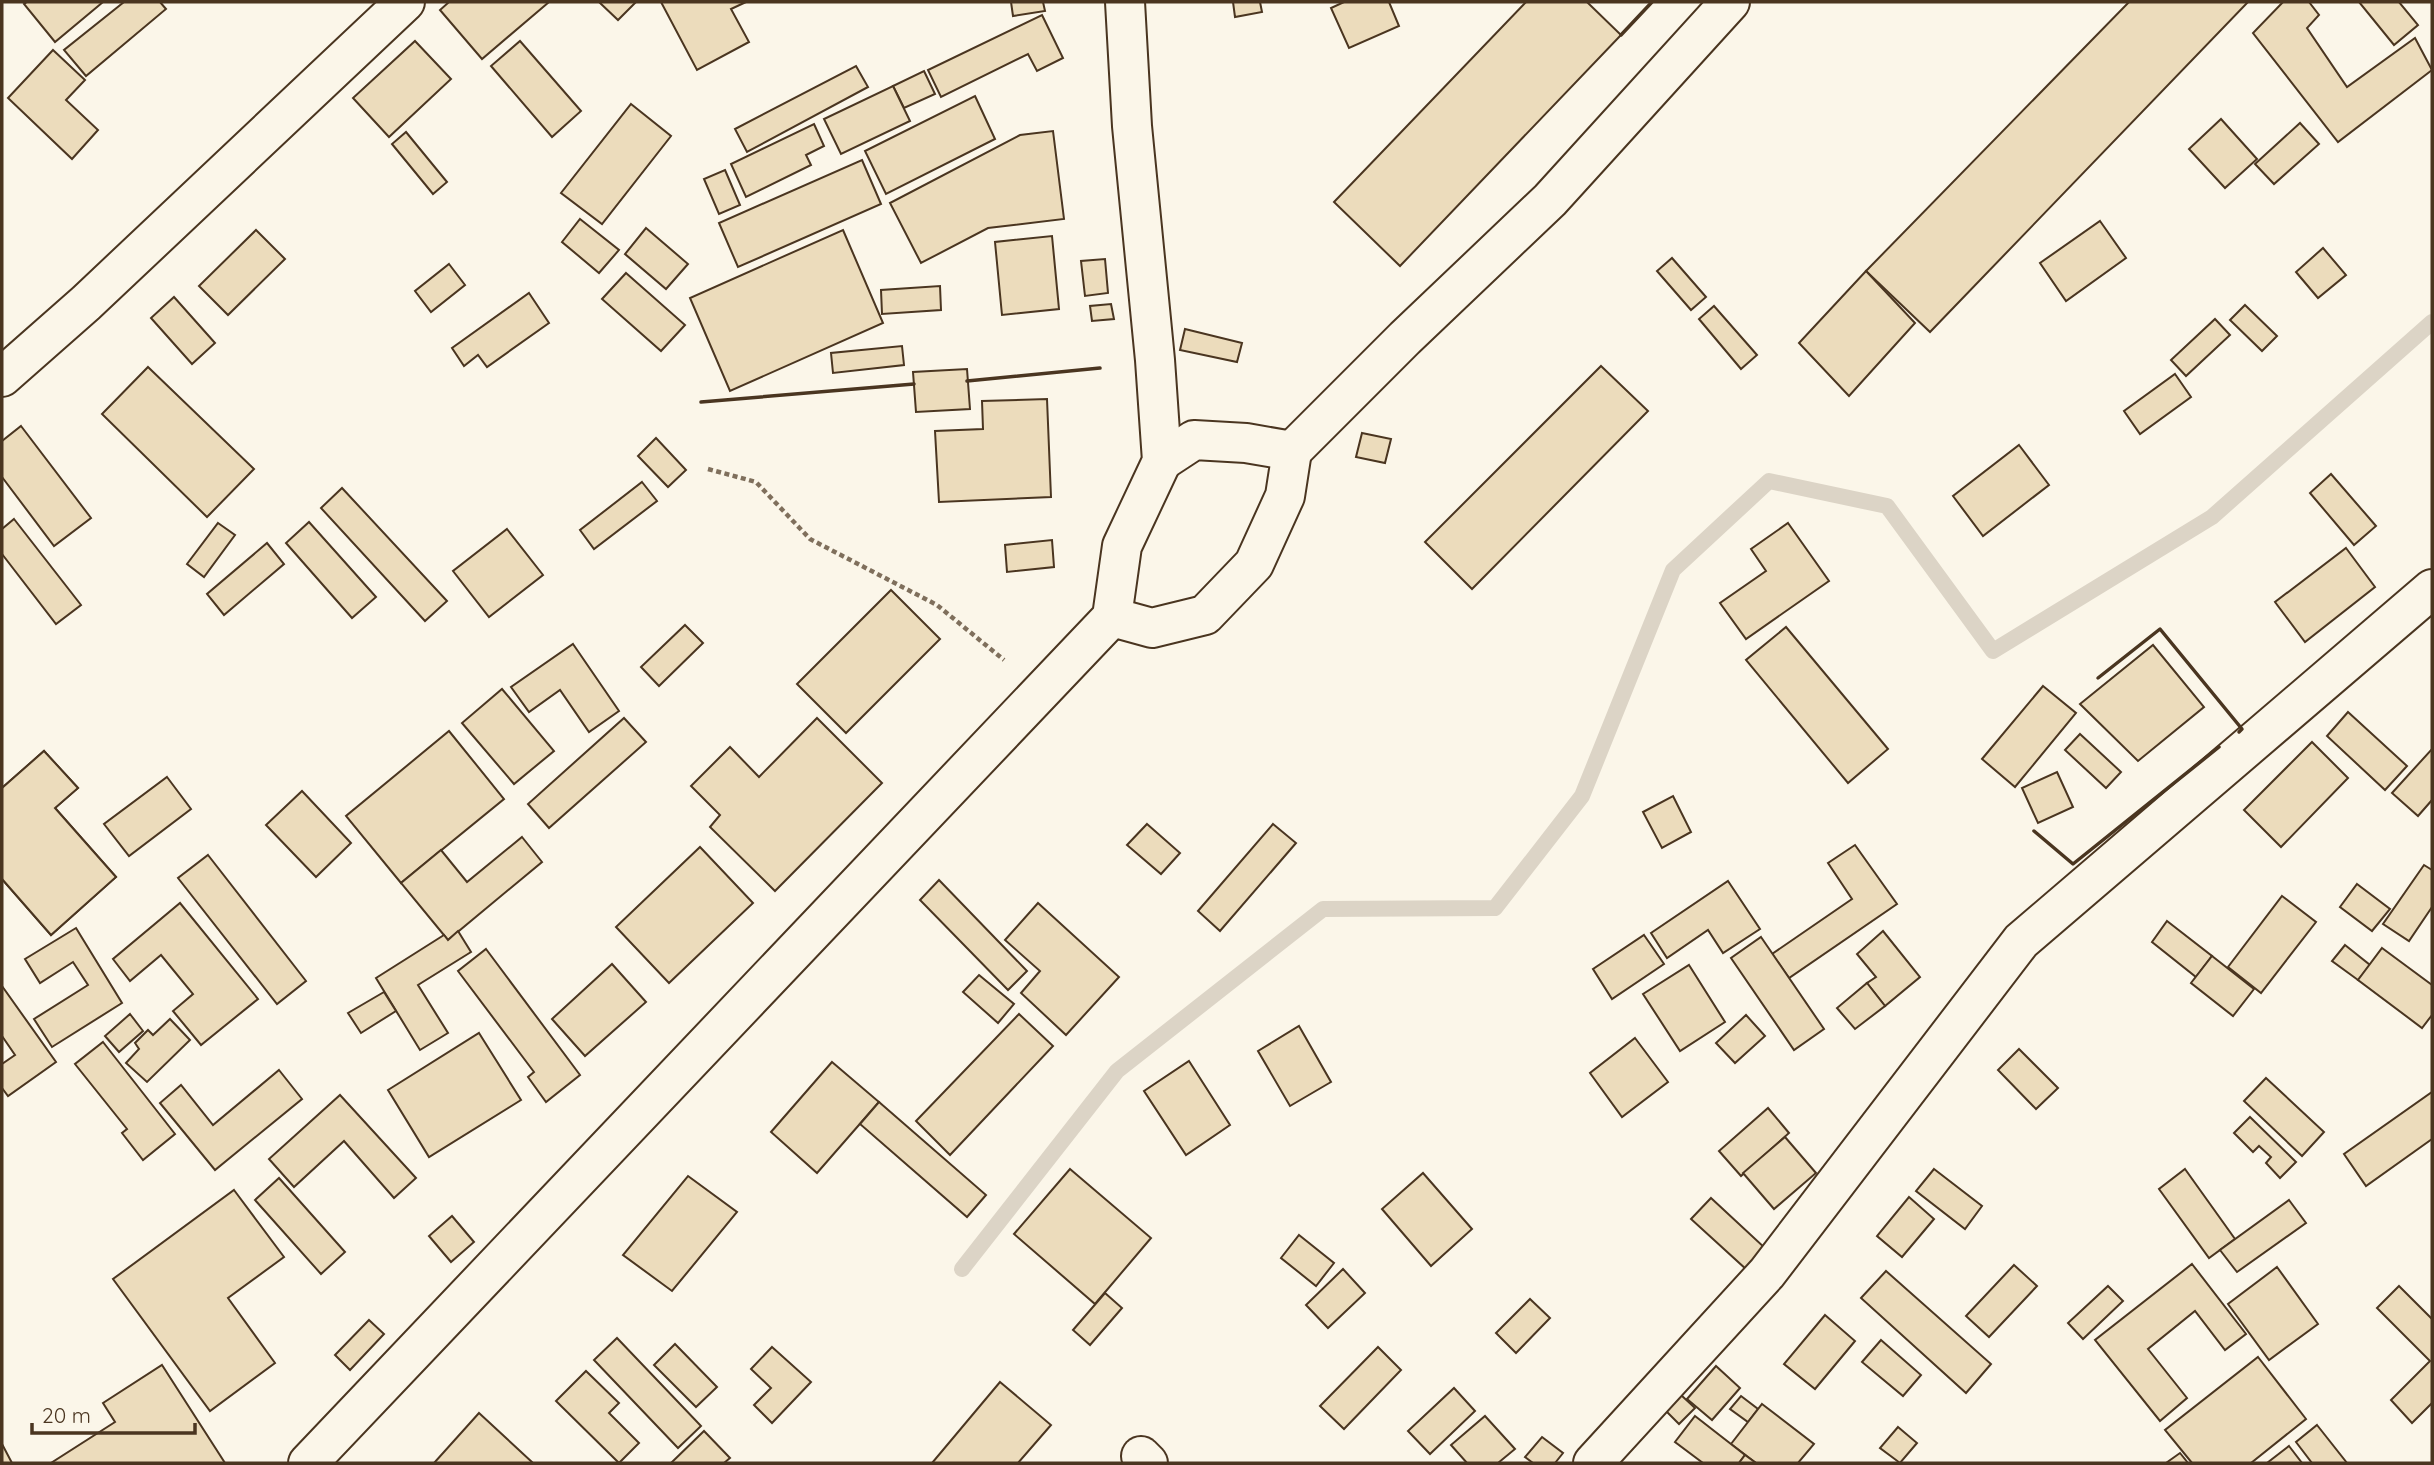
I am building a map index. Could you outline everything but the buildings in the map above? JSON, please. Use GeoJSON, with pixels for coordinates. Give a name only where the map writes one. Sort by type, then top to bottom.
{"type":"FeatureCollection","features":[{"type":"Feature","properties":{"kind":"street"},"geometry":{"type":"LineString","coordinates":[[2,377],[86,303],[405,2]]}},
{"type":"Feature","properties":{"kind":"street"},"geometry":{"type":"LineString","coordinates":[[308,1463],[1112,617],[1122,546],[1162,461],[1132,126],[1125,2]]}},
{"type":"Feature","properties":{"kind":"street"},"geometry":{"type":"LineString","coordinates":[[1112,617],[1152,628],[1205,615],[1254,564],[1285,496],[1292,451],[1405,338],[1550,200],[1730,2]]}},
{"type":"Feature","properties":{"kind":"street"},"geometry":{"type":"LineString","coordinates":[[1162,461],[1194,440],[1246,443],[1292,451]]}},
{"type":"Feature","properties":{"kind":"street"},"geometry":{"type":"LineString","coordinates":[[1593,1463],[1767,1273],[2021,941],[2432,589]]}},
{"type":"Feature","properties":{"kind":"path"},"geometry":{"type":"LineString","coordinates":[[708,469],[756,482],[810,539],[937,605],[1043,691]]}},
{"type":"Feature","properties":{"kind":"waterway"},"geometry":{"type":"LineString","coordinates":[[962,1269],[1117,1071],[1323,909],[1495,908],[1582,796],[1673,570],[1769,481],[1887,506],[1993,651],[2212,517],[2432,322]]}},
{"type":"Feature","properties":{"kind":"wall"},"geometry":{"type":"LineString","coordinates":[[1621,35],[1652,2]]}},
{"type":"Feature","properties":{"kind":"wall"},"geometry":{"type":"LineString","coordinates":[[967,381],[1100,368]]}},
{"type":"Feature","properties":{"kind":"wall"},"geometry":{"type":"LineString","coordinates":[[701,402],[914,384]]}},
{"type":"Feature","properties":{"kind":"wall"},"geometry":{"type":"LineString","coordinates":[[2098,678],[2160,629],[2242,729],[2239,732]]}},
{"type":"Feature","properties":{"kind":"wall"},"geometry":{"type":"LineString","coordinates":[[2034,831],[2073,864],[2219,747]]}}]}
